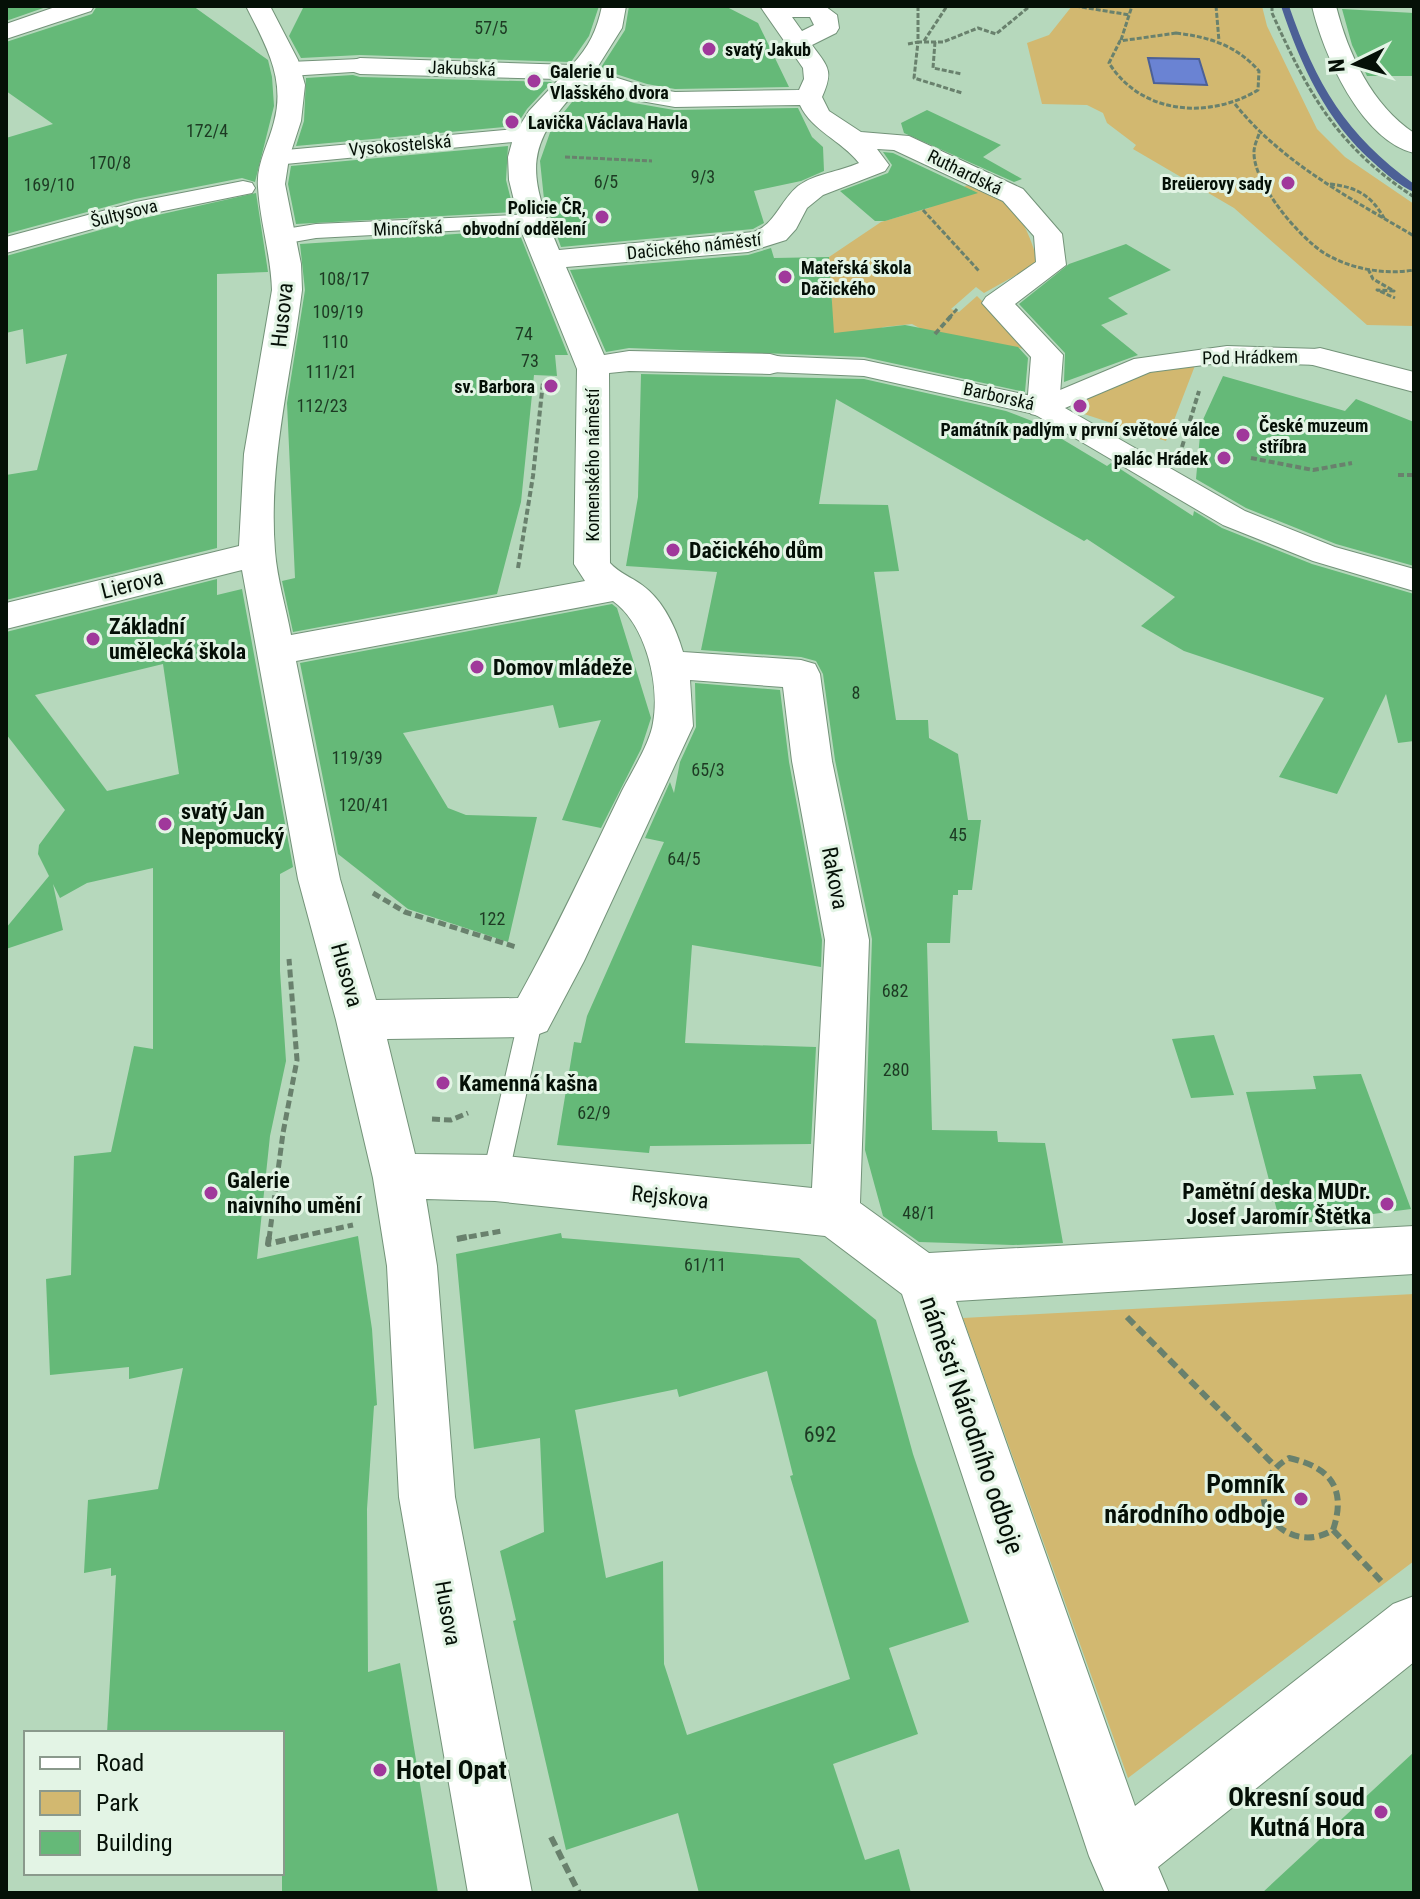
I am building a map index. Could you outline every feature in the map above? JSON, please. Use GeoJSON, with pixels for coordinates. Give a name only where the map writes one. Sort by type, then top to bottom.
{"type":"FeatureCollection","features":[{"type":"Feature","properties":{"kind":"street"},"geometry":{"type":"LineString","coordinates":[[6,32],[82,6]]}},
{"type":"Feature","properties":{"kind":"street"},"geometry":{"type":"LineString","coordinates":[[258,6],[287,64]]}},
{"type":"Feature","properties":{"kind":"street"},"geometry":{"type":"LineString","coordinates":[[524,145],[531,125],[579,73],[614,24],[614,6]]}},
{"type":"Feature","properties":{"kind":"street"},"geometry":{"type":"LineString","coordinates":[[1324,6],[1334,46],[1358,88],[1381,116],[1414,145]]}},
{"type":"Feature","properties":{"kind":"street"},"geometry":{"type":"LineString","coordinates":[[774,8],[816,68],[817,79],[809,97],[818,116],[855,140]]}},
{"type":"Feature","properties":{"kind":"street"},"geometry":{"type":"LineString","coordinates":[[774,8],[814,10],[825,15],[827,28],[796,43]]}},
{"type":"Feature","properties":{"kind":"street","name":"Jakubská"},"geometry":{"type":"LineString","coordinates":[[287,64],[579,73],[658,97],[713,100],[809,97]]}},
{"type":"Feature","properties":{"kind":"street","name":"Husova"},"geometry":{"type":"LineString","coordinates":[[287,64],[292,85],[288,121],[275,158],[271,184],[282,236],[287,290],[258,469],[254,517],[257,554],[319,879],[359,1020],[397,1178],[412,1266],[427,1497],[500,1893]]}},
{"type":"Feature","properties":{"kind":"street","name":"Dačického náměstí"},"geometry":{"type":"LineString","coordinates":[[549,260],[748,243],[771,238],[782,232],[805,194],[875,165],[855,140]]}},
{"type":"Feature","properties":{"kind":"street","name":"Ruthardská"},"geometry":{"type":"LineString","coordinates":[[855,140],[899,142],[930,154],[1013,195],[1048,234],[1051,265],[997,303],[1047,355],[1043,407]]}},
{"type":"Feature","properties":{"kind":"street","name":"Vysokostelská"},"geometry":{"type":"LineString","coordinates":[[275,158],[524,145]]}},
{"type":"Feature","properties":{"kind":"street","name":"Komenského náměstí"},"geometry":{"type":"LineString","coordinates":[[524,145],[526,193],[592,366],[592,564],[613,588]]}},
{"type":"Feature","properties":{"kind":"street","name":"Šultysova"},"geometry":{"type":"LineString","coordinates":[[6,245],[136,209],[243,188]]}},
{"type":"Feature","properties":{"kind":"street","name":"Mincířská"},"geometry":{"type":"LineString","coordinates":[[282,236],[316,231],[535,221]]}},
{"type":"Feature","properties":{"kind":"street","name":"Pod Hrádkem"},"geometry":{"type":"LineString","coordinates":[[1043,407],[1144,365],[1227,354],[1320,357],[1414,382]]}},
{"type":"Feature","properties":{"kind":"street","name":"Barborská"},"geometry":{"type":"LineString","coordinates":[[592,366],[629,361],[864,368],[1043,407],[1234,518],[1324,554],[1414,580]]}},
{"type":"Feature","properties":{"kind":"street","name":"Lierova"},"geometry":{"type":"LineString","coordinates":[[6,616],[257,554]]}},
{"type":"Feature","properties":{"kind":"street"},"geometry":{"type":"LineString","coordinates":[[276,651],[613,588],[634,598],[649,620],[670,665],[675,703],[673,726],[562,961],[531,1017],[359,1020]]}},
{"type":"Feature","properties":{"kind":"street","name":"Rakova"},"geometry":{"type":"LineString","coordinates":[[670,665],[801,674],[812,761],[847,940],[835,1214]]}},
{"type":"Feature","properties":{"kind":"street","name":"Rejskova"},"geometry":{"type":"LineString","coordinates":[[397,1178],[495,1178],[835,1214]]}},
{"type":"Feature","properties":{"kind":"street"},"geometry":{"type":"LineString","coordinates":[[835,1214],[922,1278]]}},
{"type":"Feature","properties":{"kind":"street","name":"náměstí Národního odboje"},"geometry":{"type":"LineString","coordinates":[[1414,1250],[922,1278],[1129,1875],[1414,1625]]}},
{"type":"Feature","properties":{"kind":"lane"},"geometry":{"type":"LineString","coordinates":[[495,1178],[531,1017]]}},
{"type":"Feature","properties":{"kind":"path"},"geometry":{"type":"LineString","coordinates":[[918,6],[914,78],[962,93]]}},
{"type":"Feature","properties":{"kind":"path"},"geometry":{"type":"LineString","coordinates":[[924,41],[947,6]]}},
{"type":"Feature","properties":{"kind":"path"},"geometry":{"type":"LineString","coordinates":[[908,44],[955,39],[978,28],[996,34],[1030,6]]}},
{"type":"Feature","properties":{"kind":"path"},"geometry":{"type":"LineString","coordinates":[[1075,6],[1130,15]]}},
{"type":"Feature","properties":{"kind":"path"},"geometry":{"type":"LineString","coordinates":[[1120,41],[1176,33],[1219,41],[1237,49],[1259,71],[1258,90],[1235,104],[1199,108],[1163,104],[1128,90],[1115,78],[1109,63],[1132,6]]}},
{"type":"Feature","properties":{"kind":"path"},"geometry":{"type":"LineString","coordinates":[[1216,6],[1219,41]]}},
{"type":"Feature","properties":{"kind":"path"},"geometry":{"type":"LineString","coordinates":[[935,42],[933,68],[962,74]]}},
{"type":"Feature","properties":{"kind":"path"},"geometry":{"type":"LineString","coordinates":[[1235,104],[1259,134],[1325,183],[1414,236]]}},
{"type":"Feature","properties":{"kind":"path"},"geometry":{"type":"LineString","coordinates":[[1259,134],[1254,154],[1272,194],[1291,223],[1325,254],[1368,268],[1400,273],[1414,270]]}},
{"type":"Feature","properties":{"kind":"path"},"geometry":{"type":"LineString","coordinates":[[524,145],[652,161]]}},
{"type":"Feature","properties":{"kind":"path"},"geometry":{"type":"LineString","coordinates":[[1325,183],[1351,186],[1375,199],[1384,218]]}},
{"type":"Feature","properties":{"kind":"path"},"geometry":{"type":"LineString","coordinates":[[923,210],[984,276]]}},
{"type":"Feature","properties":{"kind":"path"},"geometry":{"type":"LineString","coordinates":[[1368,268],[1373,279],[1394,291],[1377,290],[1395,298]]}},
{"type":"Feature","properties":{"kind":"path"},"geometry":{"type":"LineString","coordinates":[[935,334],[954,311]]}},
{"type":"Feature","properties":{"kind":"path"},"geometry":{"type":"LineString","coordinates":[[1170,482],[1202,384]]}},
{"type":"Feature","properties":{"kind":"path"},"geometry":{"type":"LineString","coordinates":[[1251,458],[1313,470],[1352,463]]}},
{"type":"Feature","properties":{"kind":"path"},"geometry":{"type":"LineString","coordinates":[[1398,475],[1414,475]]}},
{"type":"Feature","properties":{"kind":"path"},"geometry":{"type":"LineString","coordinates":[[365,886],[405,912],[562,961]]}},
{"type":"Feature","properties":{"kind":"path"},"geometry":{"type":"LineString","coordinates":[[288,944],[297,1060],[283,1133],[268,1244],[355,1225]]}},
{"type":"Feature","properties":{"kind":"path"},"geometry":{"type":"LineString","coordinates":[[428,1119],[451,1120],[467,1114],[479,1104]]}},
{"type":"Feature","properties":{"kind":"path"},"geometry":{"type":"LineString","coordinates":[[1139,1328],[1273,1464]]}},
{"type":"Feature","properties":{"kind":"path"},"geometry":{"type":"LineString","coordinates":[[1289,1458],[1309,1461],[1326,1474],[1338,1493],[1341,1513],[1333,1530],[1316,1539],[1294,1537],[1274,1522],[1263,1501],[1262,1480],[1273,1464],[1289,1458]]}},
{"type":"Feature","properties":{"kind":"path"},"geometry":{"type":"LineString","coordinates":[[1333,1530],[1375,1574]]}},
{"type":"Feature","properties":{"kind":"green space","name":"Breüerovy sady"},"geometry":{"type":"Polygon","coordinates":[[[1072,6],[1262,6],[1267,26],[1317,129],[1345,157],[1414,204],[1414,326],[1367,325],[1234,208],[1133,149],[1136,145],[1107,123],[1103,113],[1087,105],[1042,104],[1027,43],[1049,35],[1072,6]]]}},
{"type":"Feature","properties":{"kind":"green space"},"geometry":{"type":"Polygon","coordinates":[[[969,184],[996,197],[1015,213],[1028,233],[1038,263],[984,293],[976,287],[951,309],[959,312],[977,296],[1027,346],[1024,349],[927,332],[912,324],[884,327],[858,336],[828,335],[832,304],[829,257],[881,222],[929,208],[969,184]]]}},
{"type":"Feature","properties":{"kind":"green space"},"geometry":{"type":"Polygon","coordinates":[[[1196,363],[1166,441],[1072,410],[1070,400],[1145,369],[1196,363]]]}},
{"type":"Feature","properties":{"kind":"green space"},"geometry":{"type":"Polygon","coordinates":[[[1414,1294],[1414,1561],[1128,1778],[963,1318],[1414,1294]]]}},
{"type":"Feature","properties":{"kind":"water"},"geometry":{"type":"Polygon","coordinates":[[[1148,58],[1199,59],[1207,85],[1154,83],[1148,58]]]}},
{"type":"Feature","properties":{"kind":"building"},"geometry":{"type":"Polygon","coordinates":[[[6,6],[49,6],[6,21],[6,6]]]}},
{"type":"Feature","properties":{"kind":"building"},"geometry":{"type":"Polygon","coordinates":[[[97,6],[193,6],[268,60],[274,106],[255,182],[242,178],[135,199],[6,234],[6,138],[53,124],[6,91],[6,42],[92,14],[97,6]]]}},
{"type":"Feature","properties":{"kind":"building"},"geometry":{"type":"Polygon","coordinates":[[[304,6],[599,6],[589,36],[571,62],[360,55],[301,58],[289,36],[304,6]]]}},
{"type":"Feature","properties":{"kind":"building","name":"svatý Jakub"},"geometry":{"type":"Polygon","coordinates":[[[629,6],[725,6],[758,23],[789,87],[675,89],[600,69],[625,30],[629,6]]]}},
{"type":"Feature","properties":{"kind":"building"},"geometry":{"type":"Polygon","coordinates":[[[1342,9],[1414,13],[1414,76],[1367,76],[1352,45],[1342,9]]]}},
{"type":"Feature","properties":{"kind":"building"},"geometry":{"type":"Polygon","coordinates":[[[353,75],[552,82],[516,126],[296,146],[304,121],[306,78],[353,75]]]}},
{"type":"Feature","properties":{"kind":"building"},"geometry":{"type":"Polygon","coordinates":[[[584,87],[634,103],[674,110],[798,108],[812,137],[823,147],[824,171],[801,181],[754,191],[764,223],[753,229],[561,247],[544,199],[540,161],[552,127],[584,87]]]}},
{"type":"Feature","properties":{"kind":"building"},"geometry":{"type":"Polygon","coordinates":[[[927,110],[1001,145],[983,157],[1022,179],[1014,182],[904,133],[901,123],[927,110]]]}},
{"type":"Feature","properties":{"kind":"building"},"geometry":{"type":"Polygon","coordinates":[[[508,146],[506,180],[514,212],[296,224],[288,184],[291,166],[508,146]]]}},
{"type":"Feature","properties":{"kind":"building"},"geometry":{"type":"Polygon","coordinates":[[[883,152],[893,153],[978,193],[885,221],[875,221],[840,191],[888,173],[892,165],[883,152]]]}},
{"type":"Feature","properties":{"kind":"building"},"geometry":{"type":"Polygon","coordinates":[[[256,193],[268,272],[217,274],[217,548],[6,600],[6,475],[37,470],[67,354],[26,364],[23,329],[6,333],[6,256],[140,219],[256,193]]]}},
{"type":"Feature","properties":{"kind":"building"},"geometry":{"type":"Polygon","coordinates":[[[518,230],[568,355],[555,355],[557,376],[534,375],[521,502],[497,594],[293,632],[282,581],[295,578],[287,403],[305,290],[300,244],[518,230]]]}},
{"type":"Feature","properties":{"kind":"building"},"geometry":{"type":"Polygon","coordinates":[[[1126,244],[1171,270],[1108,298],[1128,314],[1101,325],[1138,355],[1064,382],[1065,353],[1019,304],[1069,264],[1126,244]]]}},
{"type":"Feature","properties":{"kind":"building"},"geometry":{"type":"Polygon","coordinates":[[[771,248],[774,258],[829,257],[834,333],[905,325],[1018,347],[1028,358],[1025,392],[864,357],[629,348],[606,352],[570,270],[748,255],[771,248]]]}},
{"type":"Feature","properties":{"kind":"building"},"geometry":{"type":"Polygon","coordinates":[[[641,374],[864,379],[1006,411],[1032,421],[1107,466],[1111,463],[1193,516],[1194,511],[1222,528],[1312,564],[1414,594],[1414,741],[1398,743],[1386,694],[1337,794],[1279,777],[1324,698],[1184,651],[1141,626],[1175,597],[1087,539],[1084,541],[836,399],[819,504],[888,505],[899,571],[874,572],[896,720],[928,720],[929,738],[958,754],[968,820],[981,820],[972,890],[958,890],[958,895],[953,895],[950,943],[927,943],[932,1130],[997,1131],[998,1142],[1045,1143],[1063,1243],[919,1242],[883,1216],[865,1150],[872,939],[835,760],[823,674],[816,661],[801,657],[701,650],[717,572],[626,566],[638,497],[641,374]]]}},
{"type":"Feature","properties":{"kind":"building","name":"palác Hrádek"},"geometry":{"type":"Polygon","coordinates":[[[1223,376],[1345,411],[1356,399],[1414,422],[1414,566],[1336,544],[1246,508],[1196,479],[1201,424],[1223,376]]]}},
{"type":"Feature","properties":{"kind":"building"},"geometry":{"type":"Polygon","coordinates":[[[217,579],[217,595],[242,589],[293,867],[280,874],[280,971],[286,1061],[270,1136],[257,1259],[358,1236],[372,1329],[377,1405],[374,1406],[367,1509],[368,1672],[400,1663],[438,1893],[282,1893],[284,1731],[107,1731],[116,1575],[111,1576],[111,1568],[84,1573],[88,1500],[158,1489],[183,1368],[129,1379],[129,1367],[50,1375],[46,1279],[71,1275],[74,1156],[111,1152],[134,1046],[153,1049],[153,868],[87,883],[60,898],[53,884],[63,930],[6,949],[6,928],[49,876],[38,854],[39,845],[65,810],[6,734],[6,632],[217,579]],[[163,664],[35,695],[107,791],[179,774],[163,664]]]}},
{"type":"Feature","properties":{"kind":"building"},"geometry":{"type":"Polygon","coordinates":[[[612,604],[617,608],[651,718],[641,749],[601,828],[562,820],[601,720],[559,728],[553,705],[403,733],[448,808],[466,815],[537,817],[508,942],[408,909],[338,854],[300,663],[612,604]]]}},
{"type":"Feature","properties":{"kind":"building"},"geometry":{"type":"Polygon","coordinates":[[[695,683],[780,690],[789,762],[822,940],[821,967],[692,945],[685,1043],[816,1047],[811,1144],[650,1146],[649,1153],[557,1145],[574,1042],[581,1043],[587,1016],[664,842],[645,838],[670,782],[674,793],[680,762],[696,727],[695,683]]]}},
{"type":"Feature","properties":{"kind":"building"},"geometry":{"type":"Polygon","coordinates":[[[1214,1035],[1234,1095],[1191,1098],[1172,1039],[1214,1035]]]}},
{"type":"Feature","properties":{"kind":"building"},"geometry":{"type":"Polygon","coordinates":[[[1361,1074],[1411,1209],[1281,1226],[1246,1092],[1316,1089],[1313,1076],[1361,1074]]]}},
{"type":"Feature","properties":{"kind":"building"},"geometry":{"type":"Polygon","coordinates":[[[561,1233],[562,1238],[799,1258],[876,1320],[913,1454],[969,1622],[889,1648],[918,1734],[833,1764],[865,1860],[899,1849],[911,1893],[699,1893],[678,1813],[566,1850],[500,1551],[544,1532],[540,1438],[474,1449],[456,1254],[561,1233]],[[767,1371],[679,1397],[677,1389],[575,1410],[606,1578],[663,1561],[664,1664],[687,1735],[850,1679],[790,1476],[793,1475],[767,1371]]]}},
{"type":"Feature","properties":{"kind":"building","name":"Okresní soud Kutná Hora"},"geometry":{"type":"Polygon","coordinates":[[[1414,1752],[1414,1893],[1262,1893],[1414,1752]]]}},
{"type":"Feature","properties":{"kind":"waterway"},"geometry":{"type":"LineString","coordinates":[[1285,6],[1306,62],[1332,110],[1367,151],[1414,189]]}},
{"type":"Feature","properties":{"kind":"place","name":"svatý Jakub"},"geometry":{"type":"Point","coordinates":[709,49]}},
{"type":"Feature","properties":{"kind":"place","name":"Galerie u Vlašského dvora"},"geometry":{"type":"Point","coordinates":[534,81]}},
{"type":"Feature","properties":{"kind":"place","name":"Lavička Václava Havla"},"geometry":{"type":"Point","coordinates":[512,122]}},
{"type":"Feature","properties":{"kind":"place","name":"Breüerovy sady"},"geometry":{"type":"Point","coordinates":[1288,183]}},
{"type":"Feature","properties":{"kind":"place","name":"Policie ČR, obvodní oddělení"},"geometry":{"type":"Point","coordinates":[602,217]}},
{"type":"Feature","properties":{"kind":"place","name":"Mateřská škola Dačického"},"geometry":{"type":"Point","coordinates":[785,277]}},
{"type":"Feature","properties":{"kind":"place","name":"sv. Barbora"},"geometry":{"type":"Point","coordinates":[551,386]}},
{"type":"Feature","properties":{"kind":"place","name":"Památník padlým v první světové válce"},"geometry":{"type":"Point","coordinates":[1080,406]}},
{"type":"Feature","properties":{"kind":"place","name":"České muzeum stříbra"},"geometry":{"type":"Point","coordinates":[1243,435]}},
{"type":"Feature","properties":{"kind":"place","name":"palác Hrádek"},"geometry":{"type":"Point","coordinates":[1224,458]}},
{"type":"Feature","properties":{"kind":"place","name":"Dačického dům"},"geometry":{"type":"Point","coordinates":[673,550]}},
{"type":"Feature","properties":{"kind":"place","name":"Základní umělecká škola"},"geometry":{"type":"Point","coordinates":[93,639]}},
{"type":"Feature","properties":{"kind":"place","name":"Domov mládeže"},"geometry":{"type":"Point","coordinates":[477,667]}},
{"type":"Feature","properties":{"kind":"place","name":"svatý Jan Nepomucký"},"geometry":{"type":"Point","coordinates":[165,824]}},
{"type":"Feature","properties":{"kind":"place","name":"Kamenná kašna"},"geometry":{"type":"Point","coordinates":[443,1083]}},
{"type":"Feature","properties":{"kind":"place","name":"Galerie naivního umění"},"geometry":{"type":"Point","coordinates":[211,1193]}},
{"type":"Feature","properties":{"kind":"place","name":"Pamětní deska MUDr. Josef Jaromír Štětka"},"geometry":{"type":"Point","coordinates":[1387,1204]}},
{"type":"Feature","properties":{"kind":"place","name":"Pomník národního odboje"},"geometry":{"type":"Point","coordinates":[1301,1499]}},
{"type":"Feature","properties":{"kind":"place","name":"Hotel Opat"},"geometry":{"type":"Point","coordinates":[380,1770]}},
{"type":"Feature","properties":{"kind":"place","name":"Okresní soud Kutná Hora"},"geometry":{"type":"Point","coordinates":[1381,1812]}}]}
